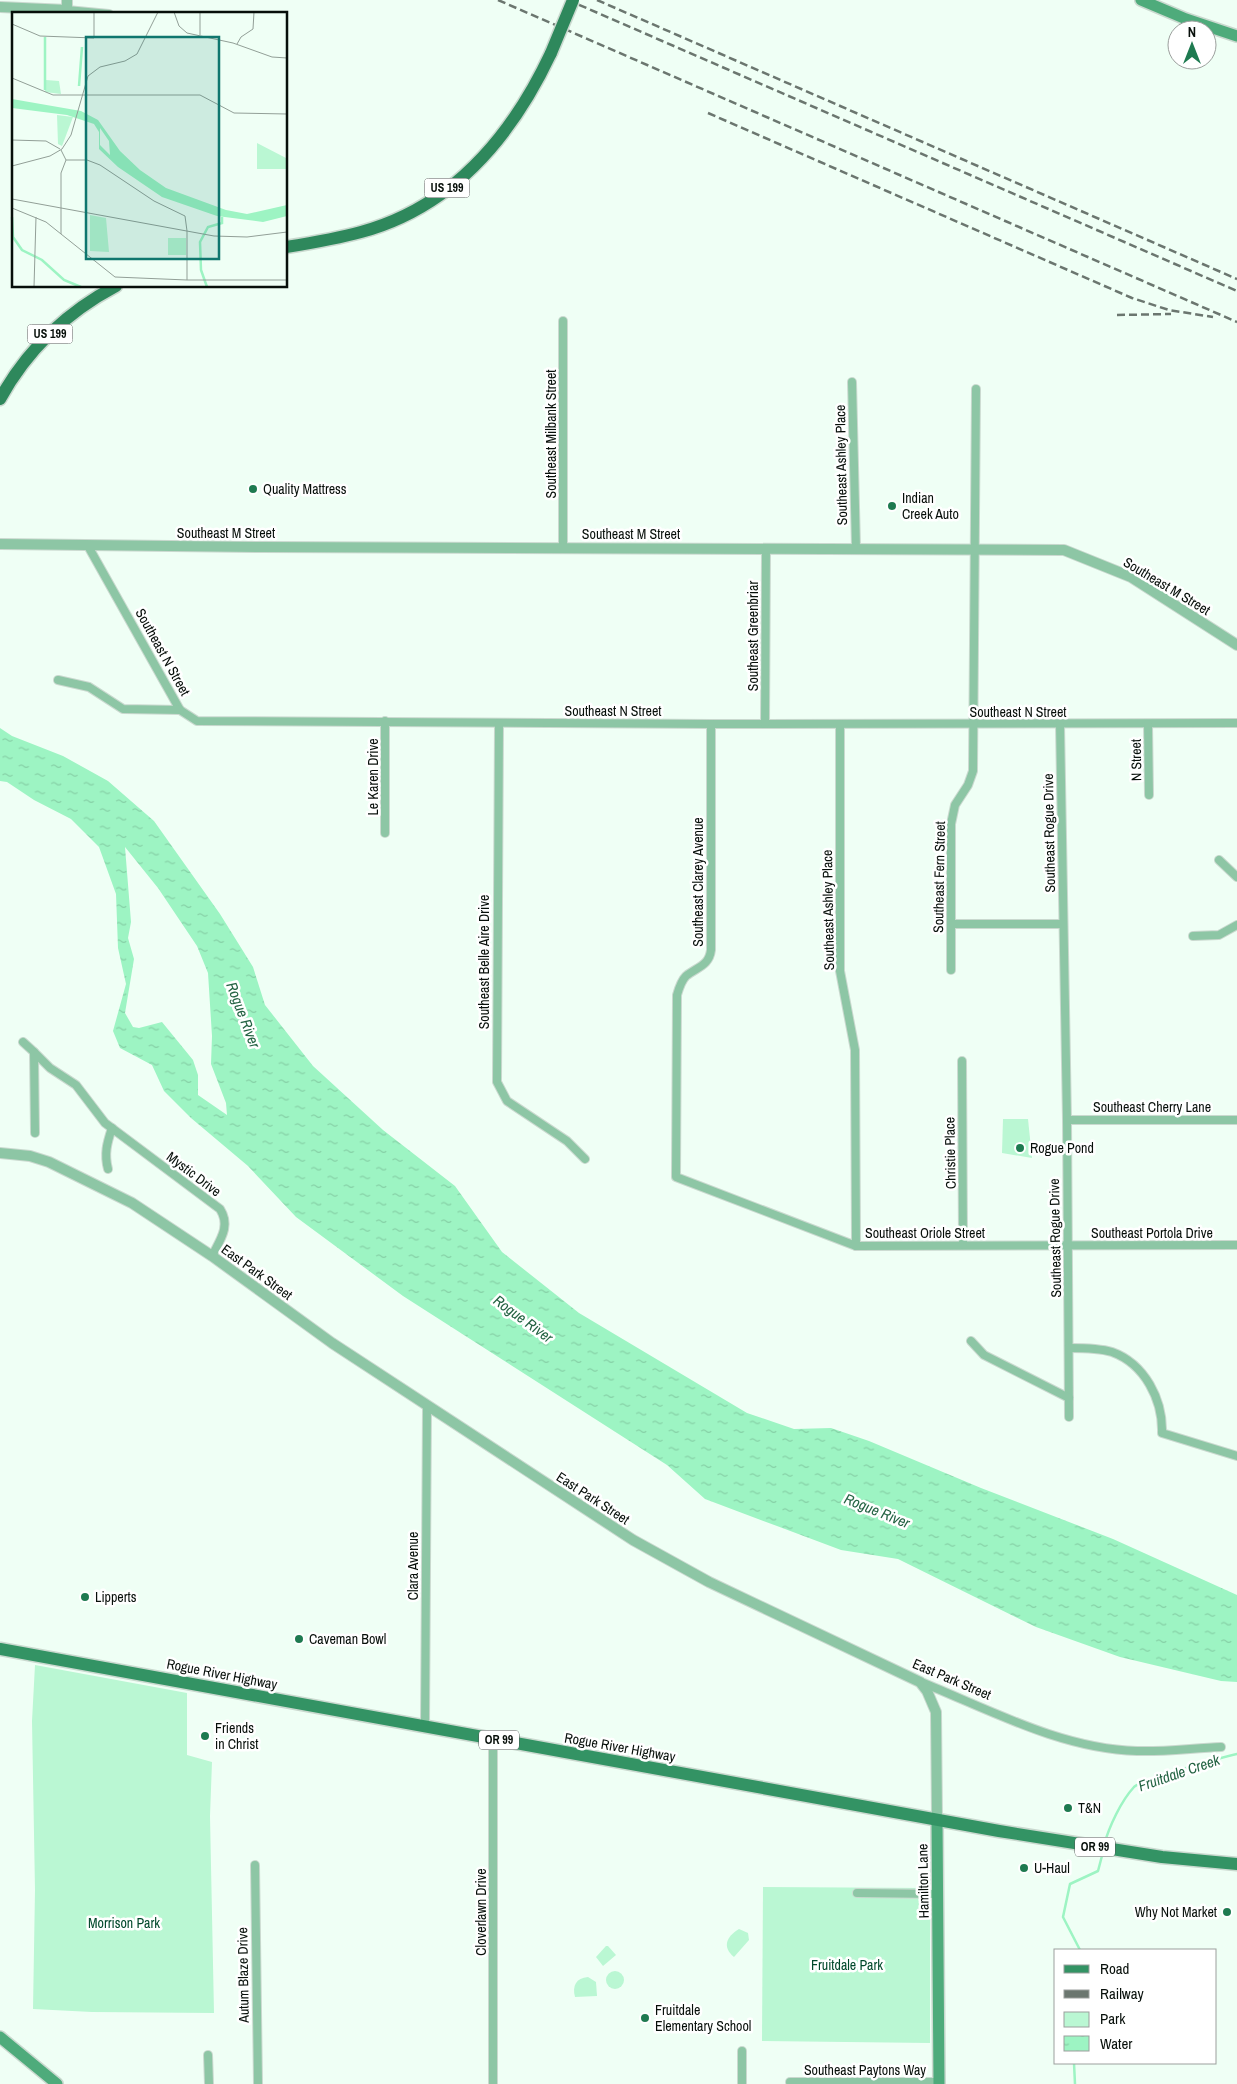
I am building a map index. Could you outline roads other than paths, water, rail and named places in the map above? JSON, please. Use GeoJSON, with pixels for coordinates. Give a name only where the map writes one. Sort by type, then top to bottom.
{"type":"FeatureCollection","features":[{"type":"Feature","properties":{"kind":"highway","name":"US 199"},"geometry":{"type":"LineString","coordinates":[[288,246],[363,232],[416,209],[449,187],[478,163],[506,132],[529,96],[551,53],[573,0]]}},
{"type":"Feature","properties":{"kind":"highway","name":"US 199"},"geometry":{"type":"LineString","coordinates":[[0,398],[19,368],[44,339],[76,311],[113,288]]}},
{"type":"Feature","properties":{"kind":"main road"},"geometry":{"type":"LineString","coordinates":[[1141,0],[1186,19],[1237,36]]}},
{"type":"Feature","properties":{"kind":"main road","name":"Rogue River Highway"},"geometry":{"type":"LineString","coordinates":[[0,1649],[937,1820],[1162,1857],[1237,1864]]}},
{"type":"Feature","properties":{"kind":"main road","name":"Hamilton Lane"},"geometry":{"type":"LineString","coordinates":[[937,1820],[939,2083]]}},
{"type":"Feature","properties":{"kind":"main road"},"geometry":{"type":"LineString","coordinates":[[0,2038],[57,2084]]}},
{"type":"Feature","properties":{"kind":"street"},"geometry":{"type":"LineString","coordinates":[[0,7],[67,5],[100,12]]}},
{"type":"Feature","properties":{"kind":"street","name":"Southeast Milbank Street"},"geometry":{"type":"LineString","coordinates":[[563,321],[563,547]]}},
{"type":"Feature","properties":{"kind":"street","name":"Southeast Ashley Place"},"geometry":{"type":"LineString","coordinates":[[852,382],[856,548]]}},
{"type":"Feature","properties":{"kind":"street","name":"Southeast Fern Street"},"geometry":{"type":"LineString","coordinates":[[951,970],[951,824],[954,805],[968,786],[973,771],[976,389]]}},
{"type":"Feature","properties":{"kind":"street","name":"Southeast M Street"},"geometry":{"type":"LineString","coordinates":[[0,544],[88,546],[1064,550],[1131,577],[1237,645]]}},
{"type":"Feature","properties":{"kind":"street","name":"Southeast N Street"},"geometry":{"type":"LineString","coordinates":[[88,546],[180,710],[197,721],[711,724],[1237,723]]}},
{"type":"Feature","properties":{"kind":"street","name":"Southeast Greenbriar"},"geometry":{"type":"LineString","coordinates":[[765,724],[766,548]]}},
{"type":"Feature","properties":{"kind":"street"},"geometry":{"type":"LineString","coordinates":[[58,680],[89,687],[123,710],[180,710]]}},
{"type":"Feature","properties":{"kind":"street","name":"Le Karen Drive"},"geometry":{"type":"LineString","coordinates":[[385,721],[385,833]]}},
{"type":"Feature","properties":{"kind":"street","name":"Southeast Belle Aire Drive"},"geometry":{"type":"LineString","coordinates":[[499,723],[497,1082],[507,1101],[567,1141],[585,1158]]}},
{"type":"Feature","properties":{"kind":"street","name":"Southeast Clarey Avenue"},"geometry":{"type":"LineString","coordinates":[[676,1177],[677,995],[680,985],[686,977],[706,963],[710,957],[711,724]]}},
{"type":"Feature","properties":{"kind":"street","name":"Southeast Ashley Place"},"geometry":{"type":"LineString","coordinates":[[840,724],[840,971],[854,1050],[856,1246]]}},
{"type":"Feature","properties":{"kind":"street","name":"Southeast Rogue Drive"},"geometry":{"type":"LineString","coordinates":[[1060,724],[1067,1120],[1069,1417]]}},
{"type":"Feature","properties":{"kind":"street","name":"N Street"},"geometry":{"type":"LineString","coordinates":[[1148,724],[1149,795]]}},
{"type":"Feature","properties":{"kind":"street"},"geometry":{"type":"LineString","coordinates":[[1219,860],[1237,877]]}},
{"type":"Feature","properties":{"kind":"street"},"geometry":{"type":"LineString","coordinates":[[951,924],[1063,924]]}},
{"type":"Feature","properties":{"kind":"street"},"geometry":{"type":"LineString","coordinates":[[1192,936],[1219,935],[1237,925]]}},
{"type":"Feature","properties":{"kind":"street","name":"Mystic Drive"},"geometry":{"type":"LineString","coordinates":[[23,1042],[50,1068],[76,1085],[108,1126],[220,1209],[225,1221],[225,1229],[212,1256]]}},
{"type":"Feature","properties":{"kind":"street"},"geometry":{"type":"LineString","coordinates":[[34,1052],[35,1133]]}},
{"type":"Feature","properties":{"kind":"street","name":"Christie Place"},"geometry":{"type":"LineString","coordinates":[[962,1061],[963,1245]]}},
{"type":"Feature","properties":{"kind":"street","name":"Southeast Cherry Lane"},"geometry":{"type":"LineString","coordinates":[[1067,1120],[1237,1120]]}},
{"type":"Feature","properties":{"kind":"street"},"geometry":{"type":"LineString","coordinates":[[108,1126],[105,1160],[108,1169]]}},
{"type":"Feature","properties":{"kind":"street","name":"East Park Street"},"geometry":{"type":"LineString","coordinates":[[0,1153],[30,1156],[49,1162],[132,1203],[212,1256],[332,1344],[570,1500],[670,1561],[717,1586],[920,1682],[1040,1730],[1086,1744],[1137,1751],[1221,1747]]}},
{"type":"Feature","properties":{"kind":"street","name":"Southeast Oriole Street"},"geometry":{"type":"LineString","coordinates":[[676,1177],[856,1246],[1067,1245]]}},
{"type":"Feature","properties":{"kind":"street","name":"Southeast Portola Drive"},"geometry":{"type":"LineString","coordinates":[[1067,1245],[1237,1245]]}},
{"type":"Feature","properties":{"kind":"street"},"geometry":{"type":"LineString","coordinates":[[971,1341],[984,1355],[1068,1398]]}},
{"type":"Feature","properties":{"kind":"street"},"geometry":{"type":"LineString","coordinates":[[1069,1348],[1112,1352],[1146,1377],[1163,1417],[1162,1433],[1237,1456]]}},
{"type":"Feature","properties":{"kind":"street","name":"Clara Avenue"},"geometry":{"type":"LineString","coordinates":[[425,1726],[427,1406]]}},
{"type":"Feature","properties":{"kind":"street","name":"Hamilton Lane"},"geometry":{"type":"LineString","coordinates":[[920,1682],[928,1691],[936,1712],[937,1820]]}},
{"type":"Feature","properties":{"kind":"street","name":"Cloverlawn Drive"},"geometry":{"type":"LineString","coordinates":[[493,1739],[493,2084]]}},
{"type":"Feature","properties":{"kind":"street","name":"Autum Blaze Drive"},"geometry":{"type":"LineString","coordinates":[[254,1865],[258,2084]]}},
{"type":"Feature","properties":{"kind":"street"},"geometry":{"type":"LineString","coordinates":[[857,1893],[938,1894]]}},
{"type":"Feature","properties":{"kind":"street"},"geometry":{"type":"LineString","coordinates":[[742,2052],[742,2084]]}},
{"type":"Feature","properties":{"kind":"street"},"geometry":{"type":"LineString","coordinates":[[208,2055],[209,2084]]}},
{"type":"Feature","properties":{"kind":"street","name":"Southeast Paytons Way"},"geometry":{"type":"LineString","coordinates":[[790,2082],[939,2083]]}},
{"type":"Feature","properties":{"kind":"water","name":"Rogue River"},"geometry":{"type":"Polygon","coordinates":[[[0,728],[12,736],[63,756],[108,781],[154,821],[220,914],[253,967],[265,1005],[313,1066],[383,1130],[455,1186],[502,1252],[579,1313],[747,1413],[794,1429],[831,1428],[869,1441],[981,1488],[1113,1539],[1237,1595],[1237,1682],[1221,1681],[1120,1657],[1036,1627],[898,1559],[841,1550],[705,1499],[667,1465],[403,1296],[296,1217],[248,1166],[191,1118],[164,1091],[152,1065],[120,1048],[113,1031],[126,984],[118,948],[116,894],[99,847],[71,819],[34,800],[7,782],[0,781],[0,728]],[[125,847],[131,922],[128,938],[134,959],[125,1013],[133,1027],[139,1028],[162,1022],[193,1060],[198,1075],[198,1095],[227,1115],[226,1103],[211,1064],[212,1036],[208,973],[197,946],[158,888],[125,847]]]}},
{"type":"Feature","properties":{"kind":"waterway","name":"Fruitdale Creek"},"geometry":{"type":"LineString","coordinates":[[1104,1845],[1116,1814],[1134,1787],[1166,1774],[1237,1754]]}},
{"type":"Feature","properties":{"kind":"waterway","name":"Fruitdale Creek"},"geometry":{"type":"LineString","coordinates":[[1079,1949],[1063,1917],[1070,1884],[1098,1871],[1103,1852]]}},
{"type":"Feature","properties":{"kind":"waterway","name":"Fruitdale Creek"},"geometry":{"type":"LineString","coordinates":[[1074,2064],[1075,2084]]}},
{"type":"Feature","properties":{"kind":"railway"},"geometry":{"type":"LineString","coordinates":[[498,0],[1237,322]]}},
{"type":"Feature","properties":{"kind":"railway"},"geometry":{"type":"LineString","coordinates":[[568,0],[1237,291]]}},
{"type":"Feature","properties":{"kind":"railway"},"geometry":{"type":"LineString","coordinates":[[597,0],[1237,279]]}},
{"type":"Feature","properties":{"kind":"railway"},"geometry":{"type":"LineString","coordinates":[[708,113],[1132,298],[1169,310],[1213,317]]}},
{"type":"Feature","properties":{"kind":"railway"},"geometry":{"type":"LineString","coordinates":[[1117,315],[1171,314]]}},
{"type":"Feature","properties":{"kind":"place","name":"Quality Mattress"},"geometry":{"type":"Point","coordinates":[253,489]}},
{"type":"Feature","properties":{"kind":"place","name":"Indian Creek Auto"},"geometry":{"type":"Point","coordinates":[892,506]}},
{"type":"Feature","properties":{"kind":"place","name":"Rogue Pond"},"geometry":{"type":"Point","coordinates":[1020,1148]}},
{"type":"Feature","properties":{"kind":"place","name":"Lipperts"},"geometry":{"type":"Point","coordinates":[85,1597]}},
{"type":"Feature","properties":{"kind":"place","name":"Caveman Bowl"},"geometry":{"type":"Point","coordinates":[299,1639]}},
{"type":"Feature","properties":{"kind":"place","name":"Friends in Christ"},"geometry":{"type":"Point","coordinates":[205,1736]}},
{"type":"Feature","properties":{"kind":"place","name":"T&N"},"geometry":{"type":"Point","coordinates":[1068,1808]}},
{"type":"Feature","properties":{"kind":"place","name":"U-Haul"},"geometry":{"type":"Point","coordinates":[1024,1868]}},
{"type":"Feature","properties":{"kind":"place","name":"Why Not Market"},"geometry":{"type":"Point","coordinates":[1227,1912]}},
{"type":"Feature","properties":{"kind":"place","name":"Fruitdale Elementary School"},"geometry":{"type":"Point","coordinates":[645,2018]}},
{"type":"Feature","properties":{"kind":"park label","name":"Morrison Park"},"geometry":{"type":"Point","coordinates":[124,1923]}},
{"type":"Feature","properties":{"kind":"park label","name":"Fruitdale Park"},"geometry":{"type":"Point","coordinates":[847,1965]}}]}
